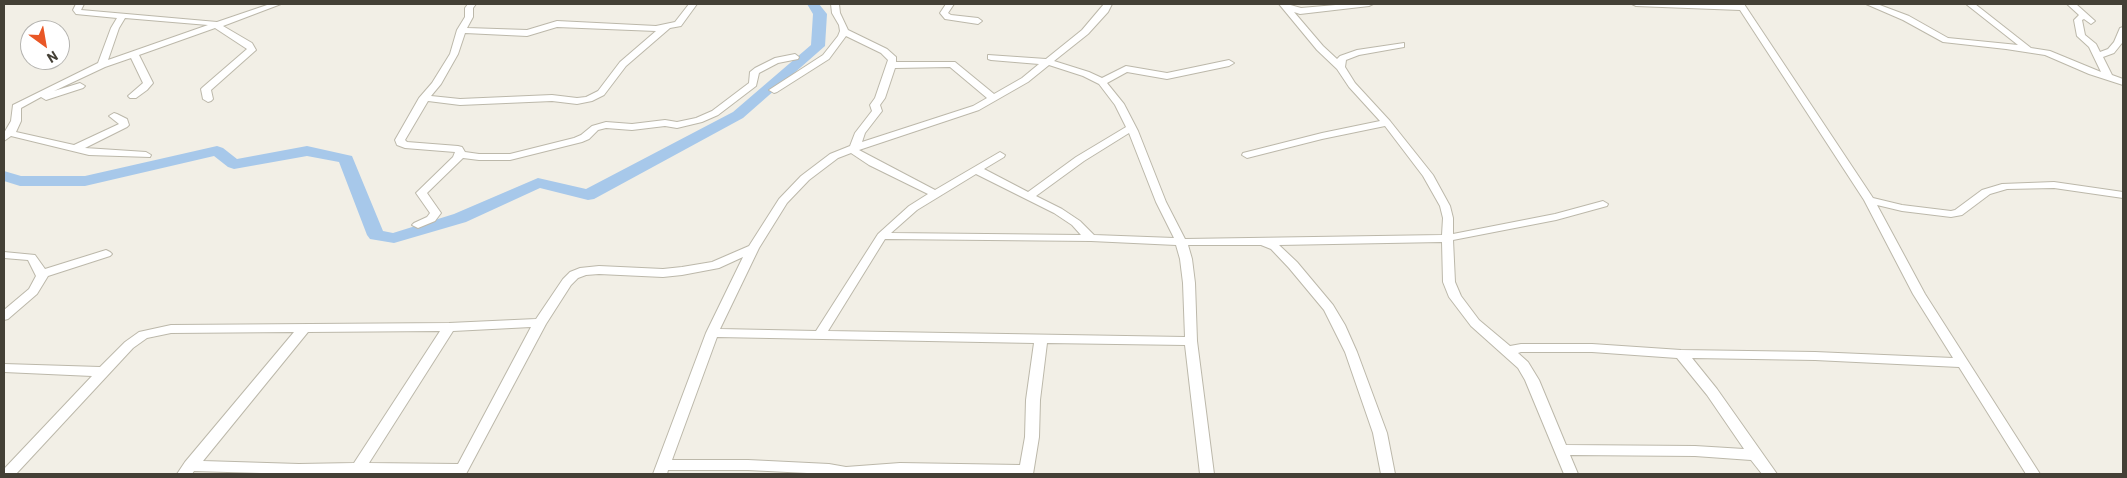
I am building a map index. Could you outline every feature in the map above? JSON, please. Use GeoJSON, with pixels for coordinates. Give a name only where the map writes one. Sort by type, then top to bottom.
{"type":"FeatureCollection","features":[{"type":"Feature","properties":{"kind":"street"},"geometry":{"type":"LineString","coordinates":[[80,4],[77,10],[79,12],[219,24],[249,45],[252,50],[206,89],[208,99]]}},
{"type":"Feature","properties":{"kind":"street"},"geometry":{"type":"LineString","coordinates":[[146,154],[104,154],[6,135],[16,121],[16,107],[26,101],[102,65],[277,4]]}},
{"type":"Feature","properties":{"kind":"street"},"geometry":{"type":"LineString","coordinates":[[460,154],[458,149],[401,144],[400,140],[424,98],[454,54],[460,30],[469,17],[469,8],[472,4]]}},
{"type":"Feature","properties":{"kind":"street"},"geometry":{"type":"LineString","coordinates":[[460,30],[527,33],[557,24],[656,29],[681,22],[694,4]]}},
{"type":"Feature","properties":{"kind":"street"},"geometry":{"type":"LineString","coordinates":[[835,4],[844,31],[889,54],[893,59],[880,98],[875,105],[877,111],[860,133],[854,148],[857,154],[873,164],[935,194]]}},
{"type":"Feature","properties":{"kind":"street"},"geometry":{"type":"LineString","coordinates":[[950,4],[944,13],[948,17],[978,21]]}},
{"type":"Feature","properties":{"kind":"street"},"geometry":{"type":"LineString","coordinates":[[1041,340],[1026,472],[900,468],[846,473],[829,469],[748,465],[661,470],[712,333],[753,248],[783,201],[805,178],[834,156],[976,108],[1025,80],[1085,32],[1108,4]]}},
{"type":"Feature","properties":{"kind":"street"},"geometry":{"type":"LineString","coordinates":[[1285,5],[1300,11],[1369,4]]}},
{"type":"Feature","properties":{"kind":"street"},"geometry":{"type":"LineString","coordinates":[[1636,4],[1741,6],[1869,200],[1920,294],[2033,474]]}},
{"type":"Feature","properties":{"kind":"street"},"geometry":{"type":"LineString","coordinates":[[1870,4],[1912,21],[1946,40],[2047,52],[2092,72],[2123,82]]}},
{"type":"Feature","properties":{"kind":"street"},"geometry":{"type":"LineString","coordinates":[[1970,4],[2029,49]]}},
{"type":"Feature","properties":{"kind":"street"},"geometry":{"type":"LineString","coordinates":[[2071,4],[2087,18],[2078,20],[2081,36],[2093,46],[2108,77]]}},
{"type":"Feature","properties":{"kind":"street"},"geometry":{"type":"LineString","coordinates":[[1285,5],[1411,152],[1438,192],[1448,218],[1449,282],[1455,297],[1475,323],[1508,351],[1522,365],[1532,380],[1571,474]]}},
{"type":"Feature","properties":{"kind":"street"},"geometry":{"type":"LineString","coordinates":[[102,65],[115,28],[122,16]]}},
{"type":"Feature","properties":{"kind":"street"},"geometry":{"type":"LineString","coordinates":[[424,98],[460,102],[552,98],[577,101],[589,99],[601,93],[623,64],[670,26]]}},
{"type":"Feature","properties":{"kind":"street"},"geometry":{"type":"LineString","coordinates":[[2098,56],[2111,51],[2118,43],[2123,30]]}},
{"type":"Feature","properties":{"kind":"street"},"geometry":{"type":"LineString","coordinates":[[774,90],[826,57],[844,31]]}},
{"type":"Feature","properties":{"kind":"street"},"geometry":{"type":"LineString","coordinates":[[1340,67],[1340,61],[1343,58],[1357,53],[1401,45]]}},
{"type":"Feature","properties":{"kind":"street"},"geometry":{"type":"LineString","coordinates":[[133,96],[148,83],[134,54]]}},
{"type":"Feature","properties":{"kind":"street"},"geometry":{"type":"LineString","coordinates":[[460,154],[479,157],[510,157],[578,140],[585,137],[595,128],[606,125],[632,127],[654,123],[677,125],[690,123],[715,113],[734,99],[753,84],[755,72],[768,63],[795,57]]}},
{"type":"Feature","properties":{"kind":"street"},"geometry":{"type":"LineString","coordinates":[[990,58],[1048,62],[1086,74],[1102,82],[1119,104],[1131,128],[1161,202],[1181,242],[1189,283],[1191,341],[1207,474]]}},
{"type":"Feature","properties":{"kind":"street"},"geometry":{"type":"LineString","coordinates":[[1102,82],[1126,70],[1167,76],[1229,63]]}},
{"type":"Feature","properties":{"kind":"street"},"geometry":{"type":"LineString","coordinates":[[892,65],[952,64],[993,98]]}},
{"type":"Feature","properties":{"kind":"street"},"geometry":{"type":"LineString","coordinates":[[80,86],[81,79],[88,72]]}},
{"type":"Feature","properties":{"kind":"street"},"geometry":{"type":"LineString","coordinates":[[26,101],[54,95],[80,86],[89,91]]}},
{"type":"Feature","properties":{"kind":"street"},"geometry":{"type":"LineString","coordinates":[[75,149],[124,125],[124,121],[114,116]]}},
{"type":"Feature","properties":{"kind":"street"},"geometry":{"type":"LineString","coordinates":[[1247,155],[1293,142],[1387,124]]}},
{"type":"Feature","properties":{"kind":"street"},"geometry":{"type":"LineString","coordinates":[[1030,196],[1080,159],[1131,128]]}},
{"type":"Feature","properties":{"kind":"street"},"geometry":{"type":"LineString","coordinates":[[418,225],[431,219],[436,213],[421,193],[460,154]]}},
{"type":"Feature","properties":{"kind":"street"},"geometry":{"type":"LineString","coordinates":[[820,334],[882,236],[913,208],[1000,155]]}},
{"type":"Feature","properties":{"kind":"street"},"geometry":{"type":"LineString","coordinates":[[977,170],[1067,217],[1091,238]]}},
{"type":"Feature","properties":{"kind":"street"},"geometry":{"type":"LineString","coordinates":[[1869,200],[1902,208],[1951,214],[1958,213],[1986,192],[2006,186],[2054,186],[2123,195]]}},
{"type":"Feature","properties":{"kind":"street"},"geometry":{"type":"LineString","coordinates":[[882,236],[1091,238],[1181,242],[1447,238],[1556,218],[1603,204]]}},
{"type":"Feature","properties":{"kind":"street"},"geometry":{"type":"LineString","coordinates":[[1264,242],[1275,247],[1293,265],[1328,308],[1339,325],[1380,433],[1388,474]]}},
{"type":"Feature","properties":{"kind":"street"},"geometry":{"type":"LineString","coordinates":[[187,470],[358,468],[460,472],[540,323],[567,282],[579,273],[599,270],[663,273],[715,265],[753,248]]}},
{"type":"Feature","properties":{"kind":"street"},"geometry":{"type":"LineString","coordinates":[[41,274],[106,254]]}},
{"type":"Feature","properties":{"kind":"street"},"geometry":{"type":"LineString","coordinates":[[4,255],[31,257],[38,266],[42,276],[33,291],[4,316]]}},
{"type":"Feature","properties":{"kind":"street"},"geometry":{"type":"LineString","coordinates":[[8,474],[102,372],[129,346],[143,336],[160,330],[449,327],[540,323]]}},
{"type":"Feature","properties":{"kind":"street"},"geometry":{"type":"LineString","coordinates":[[358,468],[449,327]]}},
{"type":"Feature","properties":{"kind":"street"},"geometry":{"type":"LineString","coordinates":[[187,470],[304,329]]}},
{"type":"Feature","properties":{"kind":"street"},"geometry":{"type":"LineString","coordinates":[[712,333],[1041,340],[1191,341]]}},
{"type":"Feature","properties":{"kind":"street"},"geometry":{"type":"LineString","coordinates":[[1508,351],[1521,348],[1547,347],[1681,354],[1815,356],[1962,363]]}},
{"type":"Feature","properties":{"kind":"street"},"geometry":{"type":"LineString","coordinates":[[1681,354],[1712,392],[1770,474]]}},
{"type":"Feature","properties":{"kind":"street"},"geometry":{"type":"LineString","coordinates":[[4,368],[102,372]]}},
{"type":"Feature","properties":{"kind":"street"},"geometry":{"type":"LineString","coordinates":[[1560,450],[1695,451],[1755,455]]}},
{"type":"Feature","properties":{"kind":"waterway"},"geometry":{"type":"LineString","coordinates":[[4,176],[20,181],[85,181],[217,151],[234,164],[307,151],[346,159],[376,235],[394,238],[460,218],[538,183],[588,195],[738,115],[818,46],[820,14],[813,4]]}}]}
